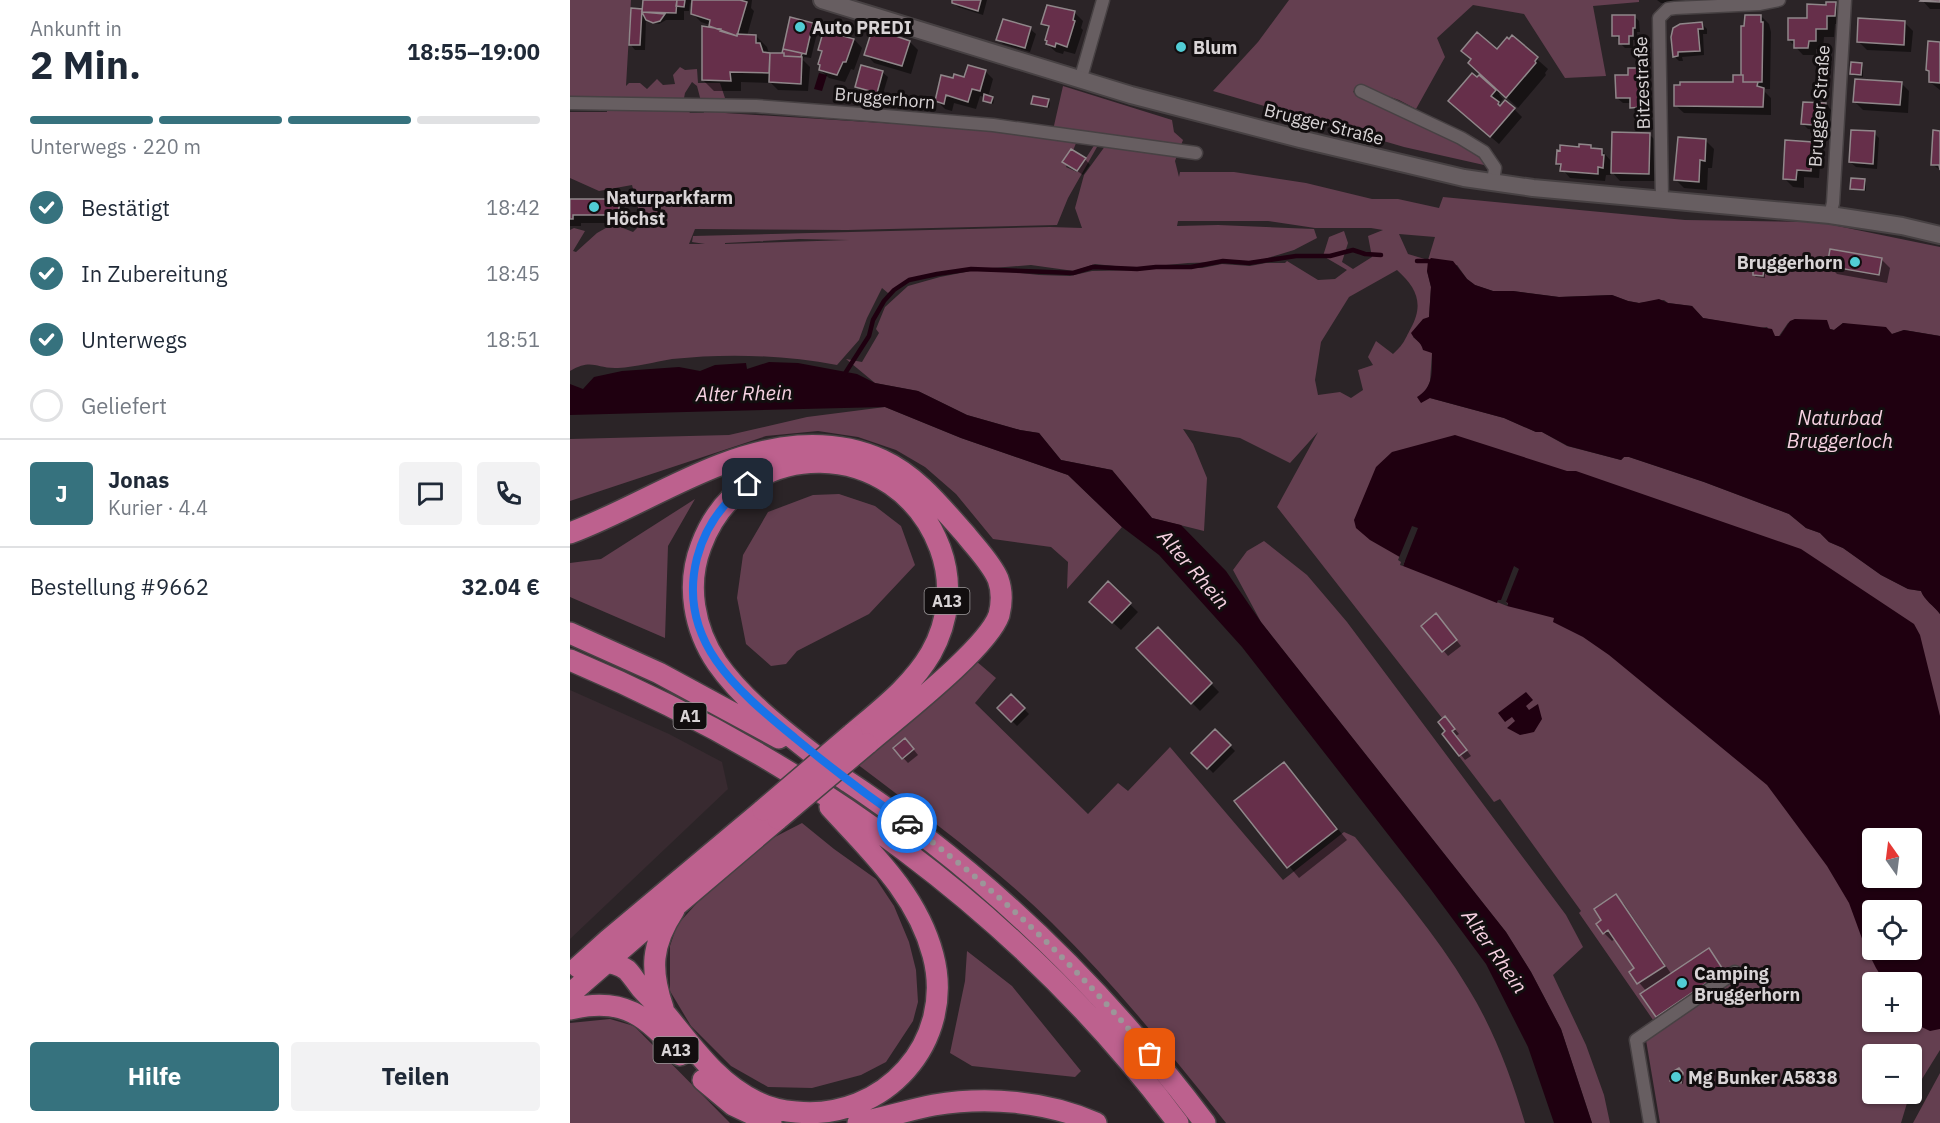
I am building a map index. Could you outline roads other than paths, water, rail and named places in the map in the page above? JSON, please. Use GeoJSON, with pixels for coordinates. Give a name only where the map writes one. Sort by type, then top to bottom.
{"type":"FeatureCollection","features":[{"type":"Feature","properties":{"kind":"highway"},"geometry":{"type":"LineString","coordinates":[[570,533],[721,466],[781,449],[820,446],[855,450],[882,460],[909,476],[939,505],[992,568],[1001,591],[1000,610],[992,628],[963,660],[859,739]]}},
{"type":"Feature","properties":{"kind":"highway","name":"A13"},"geometry":{"type":"LineString","coordinates":[[771,815],[859,739],[918,672],[932,652],[947,605],[947,570],[937,539],[921,512],[911,500],[890,483],[866,471],[838,464],[812,463],[786,467],[761,476],[730,499],[716,515],[704,537],[696,563],[693,588],[696,613],[708,648],[732,682],[750,701],[848,782],[991,890],[1066,961],[1139,1040],[1205,1123]]}},
{"type":"Feature","properties":{"kind":"highway","name":"A1"},"geometry":{"type":"LineString","coordinates":[[570,633],[658,673],[725,707],[794,746],[848,782]]}},
{"type":"Feature","properties":{"kind":"highway","name":"A1"},"geometry":{"type":"LineString","coordinates":[[570,660],[684,713],[805,780],[892,875],[917,912],[934,957],[937,994],[932,1021],[917,1056],[892,1084],[877,1096],[858,1105],[826,1112],[786,1111],[758,1102],[728,1083],[705,1061],[627,970],[618,964],[607,962]]}},
{"type":"Feature","properties":{"kind":"highway"},"geometry":{"type":"LineString","coordinates":[[805,780],[911,855],[1024,951],[1100,1029],[1178,1123]]}},
{"type":"Feature","properties":{"kind":"highway"},"geometry":{"type":"LineString","coordinates":[[574,970],[608,940],[771,815]]}},
{"type":"Feature","properties":{"kind":"highway","name":"A1"},"geometry":{"type":"LineString","coordinates":[[570,994],[647,927],[679,903],[771,815]]}},
{"type":"Feature","properties":{"kind":"highway","name":"A1"},"geometry":{"type":"LineString","coordinates":[[664,1012],[655,981],[655,954],[662,931],[679,903]]}},
{"type":"Feature","properties":{"kind":"highway"},"geometry":{"type":"LineString","coordinates":[[574,970],[595,962],[607,962]]}},
{"type":"Feature","properties":{"kind":"highway","name":"A13"},"geometry":{"type":"LineString","coordinates":[[570,1009],[615,1006],[643,1017],[725,1100],[771,1123]]}},
{"type":"Feature","properties":{"kind":"highway"},"geometry":{"type":"LineString","coordinates":[[858,1123],[934,1106],[989,1101],[1040,1106],[1096,1123]]}},
{"type":"Feature","properties":{"kind":"main road","name":"Brugger Straße"},"geometry":{"type":"LineString","coordinates":[[822,0],[1080,81],[1300,139],[1464,178],[1662,200],[1830,215],[1902,226],[1940,235]]}},
{"type":"Feature","properties":{"kind":"street"},"geometry":{"type":"LineString","coordinates":[[1080,81],[1103,0]]}},
{"type":"Feature","properties":{"kind":"street","name":"Bitzestraße"},"geometry":{"type":"LineString","coordinates":[[1662,200],[1659,18],[1668,9],[1760,4],[1779,0]]}},
{"type":"Feature","properties":{"kind":"street","name":"Brugger Straße"},"geometry":{"type":"LineString","coordinates":[[1830,215],[1833,203],[1845,0]]}},
{"type":"Feature","properties":{"kind":"street"},"geometry":{"type":"LineString","coordinates":[[1361,91],[1461,138],[1484,152],[1495,168],[1493,182]]}},
{"type":"Feature","properties":{"kind":"street","name":"Bruggerhorn"},"geometry":{"type":"LineString","coordinates":[[570,104],[756,106],[873,115],[993,125],[1196,153]]}},
{"type":"Feature","properties":{"kind":"street"},"geometry":{"type":"LineString","coordinates":[[1650,1123],[1636,1040],[1735,972]]}},
{"type":"Feature","properties":{"kind":"water"},"geometry":{"type":"Polygon","coordinates":[[[819,73],[827,75],[822,91],[814,89],[819,73]]]}},
{"type":"Feature","properties":{"kind":"water","name":"Naturbad Bruggerloch"},"geometry":{"type":"Polygon","coordinates":[[[1431,258],[1453,261],[1467,279],[1475,285],[1493,291],[1513,291],[1559,297],[1612,295],[1639,303],[1659,299],[1668,303],[1692,306],[1703,318],[1772,329],[1775,336],[1780,336],[1790,321],[1795,319],[1827,320],[1830,329],[1834,330],[1843,323],[1886,327],[1892,334],[1904,330],[1940,336],[1940,614],[1921,591],[1908,589],[1881,575],[1843,548],[1829,542],[1820,533],[1806,528],[1789,514],[1629,457],[1621,460],[1568,446],[1542,432],[1536,432],[1504,418],[1430,398],[1421,403],[1417,397],[1423,393],[1429,383],[1432,372],[1432,353],[1423,350],[1411,333],[1423,319],[1429,317],[1431,287],[1427,271],[1428,261],[1431,258]]]}},
{"type":"Feature","properties":{"kind":"water","name":"Alter Rhein"},"geometry":{"type":"Polygon","coordinates":[[[769,362],[798,363],[857,374],[875,383],[918,391],[967,415],[1039,433],[1061,460],[1112,470],[1152,518],[1181,525],[1226,571],[1261,622],[1506,932],[1531,972],[1561,1029],[1592,1123],[1554,1123],[1528,1047],[1486,964],[1429,887],[1242,647],[1159,555],[1122,527],[1068,475],[961,438],[885,407],[570,415],[570,384],[583,389],[594,377],[622,371],[679,367],[700,371],[715,365],[746,363],[747,369],[769,362]]]}},
{"type":"Feature","properties":{"kind":"water"},"geometry":{"type":"Polygon","coordinates":[[[1455,435],[1567,471],[1576,471],[1801,549],[1914,624],[1920,635],[1940,716],[1940,1029],[1930,1031],[1922,1027],[1922,972],[1879,972],[1872,960],[1922,960],[1922,900],[1862,900],[1862,939],[1849,903],[1827,866],[1767,785],[1609,655],[1583,637],[1553,622],[1554,618],[1507,606],[1508,603],[1499,600],[1497,603],[1403,566],[1405,560],[1370,540],[1356,528],[1354,520],[1376,467],[1392,452],[1455,435]]]}},
{"type":"Feature","properties":{"kind":"water"},"geometry":{"type":"Polygon","coordinates":[[[1526,692],[1533,700],[1526,706],[1529,710],[1538,704],[1542,719],[1534,732],[1520,735],[1507,728],[1515,721],[1512,717],[1505,722],[1498,713],[1526,692]]]}},
{"type":"Feature","properties":{"kind":"waterway"},"geometry":{"type":"LineString","coordinates":[[844,375],[869,336],[873,320],[884,301],[894,290],[909,280],[971,269],[1073,273],[1093,267],[1137,269],[1191,267],[1223,261],[1249,263],[1296,256],[1330,256],[1353,250],[1365,254],[1381,255]]}},
{"type":"Feature","properties":{"kind":"waterway"},"geometry":{"type":"LineString","coordinates":[[1417,261],[1428,261]]}},
{"type":"Feature","properties":{"kind":"place","name":"Auto PREDI"},"geometry":{"type":"Point","coordinates":[800,27]}},
{"type":"Feature","properties":{"kind":"place","name":"Blum"},"geometry":{"type":"Point","coordinates":[1181,47]}},
{"type":"Feature","properties":{"kind":"place","name":"Naturparkfarm Höchst"},"geometry":{"type":"Point","coordinates":[594,207]}},
{"type":"Feature","properties":{"kind":"place","name":"Bruggerhorn"},"geometry":{"type":"Point","coordinates":[1855,262]}},
{"type":"Feature","properties":{"kind":"place","name":"Camping Bruggerhorn"},"geometry":{"type":"Point","coordinates":[1682,983]}},
{"type":"Feature","properties":{"kind":"place","name":"Mg Bunker A5838"},"geometry":{"type":"Point","coordinates":[1676,1077]}}]}
